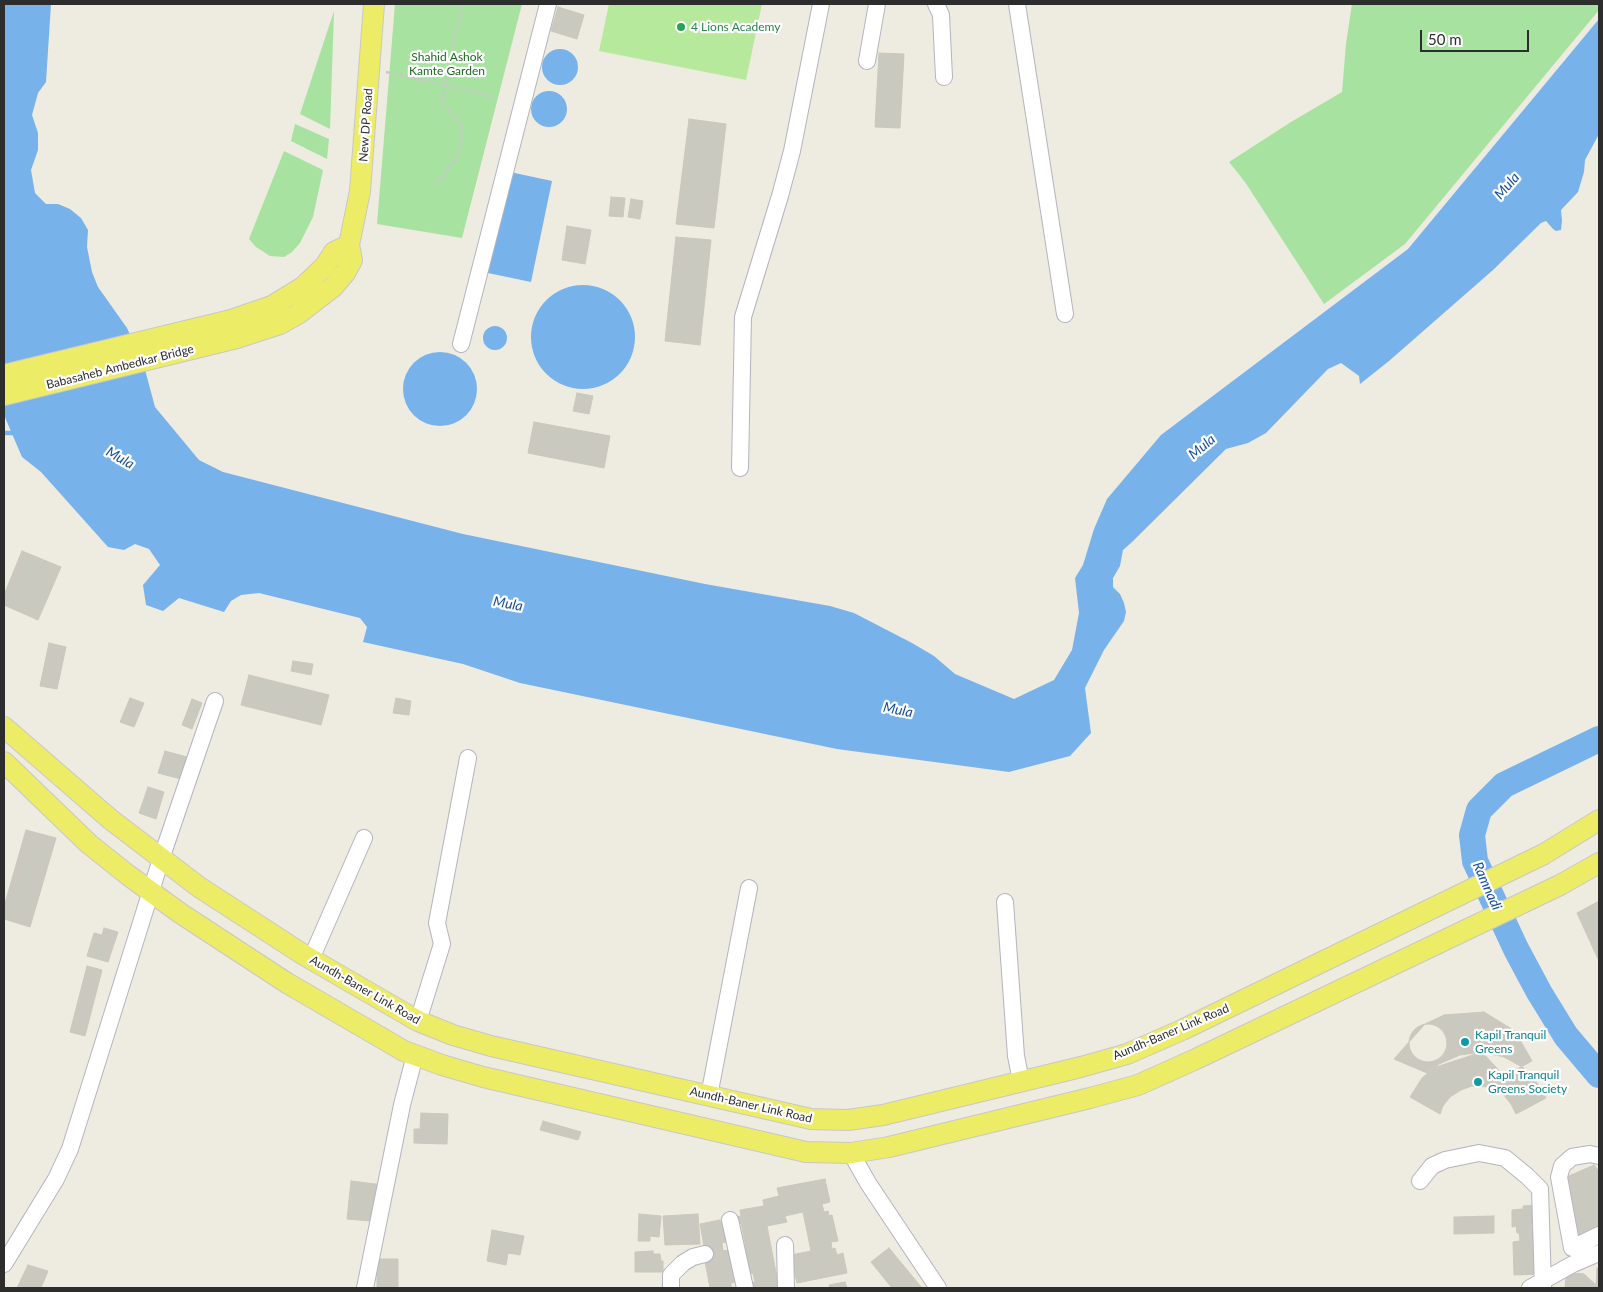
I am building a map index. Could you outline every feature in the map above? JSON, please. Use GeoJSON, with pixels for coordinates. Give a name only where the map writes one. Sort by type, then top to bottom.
{"type":"FeatureCollection","features":[{"type":"Feature","properties":{"kind":"main road","name":"New DP Road"},"geometry":{"type":"LineString","coordinates":[[234,329],[280,324],[298,314],[333,287],[345,273],[352,260],[349,245],[360,191],[374,4]]}},
{"type":"Feature","properties":{"kind":"main road","name":"Babasaheb Ambedkar Bridge"},"geometry":{"type":"LineString","coordinates":[[4,375],[234,329]]}},
{"type":"Feature","properties":{"kind":"main road","name":"Babasaheb Ambedkar Bridge"},"geometry":{"type":"LineString","coordinates":[[4,395],[234,329]]}},
{"type":"Feature","properties":{"kind":"main road","name":"Aundh-Baner Link Road"},"geometry":{"type":"LineString","coordinates":[[4,727],[110,819],[199,886],[310,959],[418,1021],[453,1035],[491,1046],[811,1119],[848,1120],[883,1115],[1127,1054],[1191,1026],[1544,854],[1599,820]]}},
{"type":"Feature","properties":{"kind":"main road"},"geometry":{"type":"LineString","coordinates":[[4,762],[89,844],[180,913],[287,983],[404,1051],[442,1066],[483,1077],[806,1152],[851,1153],[889,1147],[1138,1085],[1560,885],[1599,863]]}},
{"type":"Feature","properties":{"kind":"main road"},"geometry":{"type":"LineString","coordinates":[[848,1120],[851,1153]]}},
{"type":"Feature","properties":{"kind":"street"},"geometry":{"type":"LineString","coordinates":[[461,344],[548,4]]}},
{"type":"Feature","properties":{"kind":"street"},"geometry":{"type":"LineString","coordinates":[[740,468],[743,317],[792,152],[821,4]]}},
{"type":"Feature","properties":{"kind":"street"},"geometry":{"type":"LineString","coordinates":[[867,61],[878,4]]}},
{"type":"Feature","properties":{"kind":"street"},"geometry":{"type":"LineString","coordinates":[[936,4],[942,15],[944,77]]}},
{"type":"Feature","properties":{"kind":"street"},"geometry":{"type":"LineString","coordinates":[[1017,4],[1065,314]]}},
{"type":"Feature","properties":{"kind":"street"},"geometry":{"type":"LineString","coordinates":[[4,1264],[56,1179],[70,1149],[161,859],[214,701]]}},
{"type":"Feature","properties":{"kind":"street"},"geometry":{"type":"LineString","coordinates":[[418,1021],[442,944],[437,923],[468,758]]}},
{"type":"Feature","properties":{"kind":"street"},"geometry":{"type":"LineString","coordinates":[[310,959],[364,838]]}},
{"type":"Feature","properties":{"kind":"street"},"geometry":{"type":"LineString","coordinates":[[709,1096],[749,888]]}},
{"type":"Feature","properties":{"kind":"street"},"geometry":{"type":"LineString","coordinates":[[1005,902],[1016,1056],[1021,1081]]}},
{"type":"Feature","properties":{"kind":"street"},"geometry":{"type":"LineString","coordinates":[[365,1288],[402,1105],[415,1055]]}},
{"type":"Feature","properties":{"kind":"street"},"geometry":{"type":"LineString","coordinates":[[851,1153],[938,1288]]}},
{"type":"Feature","properties":{"kind":"street"},"geometry":{"type":"LineString","coordinates":[[1420,1181],[1432,1166],[1445,1160],[1479,1153],[1505,1158],[1527,1176],[1540,1189],[1538,1286]]}},
{"type":"Feature","properties":{"kind":"street"},"geometry":{"type":"LineString","coordinates":[[1599,1156],[1590,1154],[1572,1157],[1562,1166],[1559,1177],[1572,1248],[1599,1235]]}},
{"type":"Feature","properties":{"kind":"street"},"geometry":{"type":"LineString","coordinates":[[730,1220],[744,1288]]}},
{"type":"Feature","properties":{"kind":"street"},"geometry":{"type":"LineString","coordinates":[[785,1245],[786,1288]]}},
{"type":"Feature","properties":{"kind":"street"},"geometry":{"type":"LineString","coordinates":[[671,1288],[671,1275],[683,1263],[693,1257],[705,1254]]}},
{"type":"Feature","properties":{"kind":"street"},"geometry":{"type":"LineString","coordinates":[[1538,1286],[1573,1264],[1599,1254]]}},
{"type":"Feature","properties":{"kind":"path"},"geometry":{"type":"LineString","coordinates":[[437,184],[456,159],[461,133],[462,125],[444,105],[443,97],[462,4]]}},
{"type":"Feature","properties":{"kind":"path"},"geometry":{"type":"LineString","coordinates":[[370,68],[491,96]]}},
{"type":"Feature","properties":{"kind":"green space","name":"Shahid Ashok Kamte Garden"},"geometry":{"type":"Polygon","coordinates":[[[395,4],[522,4],[462,238],[377,224],[395,4]]]}},
{"type":"Feature","properties":{"kind":"green space","name":"4 Lions Academy"},"geometry":{"type":"Polygon","coordinates":[[[609,4],[762,4],[746,80],[599,51],[609,4]]]}},
{"type":"Feature","properties":{"kind":"green space"},"geometry":{"type":"Polygon","coordinates":[[[1352,4],[1599,4],[1599,10],[1405,244],[1324,304],[1245,182],[1229,162],[1342,92],[1352,4]]]}},
{"type":"Feature","properties":{"kind":"green space"},"geometry":{"type":"Polygon","coordinates":[[[334,11],[330,129],[300,114],[334,11]]]}},
{"type":"Feature","properties":{"kind":"green space"},"geometry":{"type":"Polygon","coordinates":[[[295,124],[329,139],[327,159],[291,141],[295,124]]]}},
{"type":"Feature","properties":{"kind":"green space"},"geometry":{"type":"Polygon","coordinates":[[[284,151],[323,170],[313,217],[300,243],[292,252],[284,257],[270,256],[256,247],[249,239],[284,151]]]}},
{"type":"Feature","properties":{"kind":"water","name":"Mula"},"geometry":{"type":"Polygon","coordinates":[[[4,4],[51,4],[46,82],[38,93],[32,115],[38,133],[38,150],[31,170],[35,193],[46,204],[58,204],[70,209],[81,218],[88,230],[87,247],[92,272],[98,287],[127,328],[144,366],[155,407],[199,460],[223,472],[463,534],[705,584],[830,606],[854,613],[934,656],[955,674],[1014,699],[1054,680],[1072,650],[1079,613],[1075,578],[1083,565],[1094,529],[1107,499],[1161,435],[1408,249],[1599,19],[1599,134],[1585,160],[1584,172],[1578,192],[1561,210],[1561,230],[1556,231],[1546,221],[1541,223],[1493,270],[1360,384],[1359,376],[1341,363],[1328,369],[1266,433],[1248,443],[1226,449],[1123,550],[1120,566],[1113,578],[1113,587],[1120,594],[1124,603],[1126,612],[1124,621],[1104,650],[1085,688],[1091,733],[1070,756],[1009,772],[837,749],[520,683],[463,664],[363,642],[367,627],[360,618],[259,593],[241,595],[231,601],[224,612],[179,598],[163,611],[146,605],[143,585],[160,565],[149,549],[135,544],[124,550],[108,547],[41,472],[22,457],[4,415],[4,4]]]}},
{"type":"Feature","properties":{"kind":"water"},"geometry":{"type":"Polygon","coordinates":[[[560,49],[567,50],[573,54],[577,60],[577,74],[573,80],[567,84],[560,85],[553,84],[547,80],[543,74],[542,67],[543,60],[547,54],[553,50],[560,49]]]}},
{"type":"Feature","properties":{"kind":"water"},"geometry":{"type":"Polygon","coordinates":[[[549,91],[556,92],[562,96],[566,102],[566,116],[562,122],[556,126],[549,127],[542,126],[536,122],[532,116],[531,109],[532,102],[536,96],[542,92],[549,91]]]}},
{"type":"Feature","properties":{"kind":"water"},"geometry":{"type":"Polygon","coordinates":[[[510,172],[552,181],[531,282],[488,273],[510,172]]]}},
{"type":"Feature","properties":{"kind":"water"},"geometry":{"type":"Polygon","coordinates":[[[583,285],[603,289],[620,300],[631,317],[635,337],[631,357],[620,374],[603,385],[583,389],[563,385],[546,374],[535,357],[531,337],[535,317],[546,300],[563,289],[583,285]]]}},
{"type":"Feature","properties":{"kind":"water"},"geometry":{"type":"Polygon","coordinates":[[[495,326],[504,329],[507,338],[504,347],[495,350],[486,347],[483,338],[486,329],[495,326]]]}},
{"type":"Feature","properties":{"kind":"water"},"geometry":{"type":"Polygon","coordinates":[[[440,352],[461,358],[471,368],[477,389],[471,410],[461,420],[440,426],[419,420],[409,410],[403,389],[409,368],[419,358],[440,352]]]}},
{"type":"Feature","properties":{"kind":"building"},"geometry":{"type":"Polygon","coordinates":[[[558,7],[584,15],[577,39],[551,31],[558,7]]]}},
{"type":"Feature","properties":{"kind":"building"},"geometry":{"type":"Polygon","coordinates":[[[879,53],[904,54],[900,128],[875,127],[879,53]]]}},
{"type":"Feature","properties":{"kind":"building"},"geometry":{"type":"Polygon","coordinates":[[[689,119],[726,124],[714,228],[676,224],[689,119]]]}},
{"type":"Feature","properties":{"kind":"building"},"geometry":{"type":"Polygon","coordinates":[[[611,197],[625,198],[623,217],[609,216],[611,197]]]}},
{"type":"Feature","properties":{"kind":"building"},"geometry":{"type":"Polygon","coordinates":[[[631,199],[643,201],[640,219],[628,217],[631,199]]]}},
{"type":"Feature","properties":{"kind":"building"},"geometry":{"type":"Polygon","coordinates":[[[567,226],[591,230],[585,264],[562,260],[567,226]]]}},
{"type":"Feature","properties":{"kind":"building"},"geometry":{"type":"Polygon","coordinates":[[[676,237],[711,240],[700,345],[665,341],[676,237]]]}},
{"type":"Feature","properties":{"kind":"building"},"geometry":{"type":"Polygon","coordinates":[[[577,393],[593,396],[589,414],[573,411],[577,393]]]}},
{"type":"Feature","properties":{"kind":"building"},"geometry":{"type":"Polygon","coordinates":[[[534,422],[610,436],[604,468],[528,453],[534,422]]]}},
{"type":"Feature","properties":{"kind":"building"},"geometry":{"type":"Polygon","coordinates":[[[22,551],[61,567],[38,620],[4,605],[4,595],[22,551]]]}},
{"type":"Feature","properties":{"kind":"building"},"geometry":{"type":"Polygon","coordinates":[[[49,643],[66,647],[57,689],[40,686],[49,643]]]}},
{"type":"Feature","properties":{"kind":"building"},"geometry":{"type":"Polygon","coordinates":[[[293,661],[313,664],[311,675],[291,671],[293,661]]]}},
{"type":"Feature","properties":{"kind":"building"},"geometry":{"type":"Polygon","coordinates":[[[249,675],[329,695],[321,725],[241,705],[249,675]]]}},
{"type":"Feature","properties":{"kind":"building"},"geometry":{"type":"Polygon","coordinates":[[[130,698],[144,703],[134,727],[120,722],[130,698]]]}},
{"type":"Feature","properties":{"kind":"building"},"geometry":{"type":"Polygon","coordinates":[[[396,698],[411,701],[409,715],[393,713],[396,698]]]}},
{"type":"Feature","properties":{"kind":"building"},"geometry":{"type":"Polygon","coordinates":[[[192,699],[202,703],[192,729],[182,725],[192,699]]]}},
{"type":"Feature","properties":{"kind":"building"},"geometry":{"type":"Polygon","coordinates":[[[165,751],[187,757],[181,779],[158,773],[165,751]]]}},
{"type":"Feature","properties":{"kind":"building"},"geometry":{"type":"Polygon","coordinates":[[[148,787],[164,792],[156,819],[139,813],[148,787]]]}},
{"type":"Feature","properties":{"kind":"building"},"geometry":{"type":"Polygon","coordinates":[[[26,830],[56,838],[30,927],[4,919],[4,907],[26,830]]]}},
{"type":"Feature","properties":{"kind":"building"},"geometry":{"type":"Polygon","coordinates":[[[1599,901],[1599,959],[1598,959],[1577,913],[1599,901]]]}},
{"type":"Feature","properties":{"kind":"building"},"geometry":{"type":"Polygon","coordinates":[[[104,928],[118,932],[108,962],[87,956],[94,933],[102,935],[104,928]]]}},
{"type":"Feature","properties":{"kind":"building"},"geometry":{"type":"Polygon","coordinates":[[[87,966],[102,970],[85,1036],[70,1032],[87,966]]]}},
{"type":"Feature","properties":{"kind":"building","name":"Kapil Tranquil Greens"},"geometry":{"type":"Polygon","coordinates":[[[1484,1012],[1515,1031],[1532,1061],[1504,1076],[1482,1052],[1433,1068],[1427,1073],[1394,1059],[1425,1024],[1444,1015],[1484,1012]]]}},
{"type":"Feature","properties":{"kind":"building"},"geometry":{"type":"Polygon","coordinates":[[[1428,1024],[1435,1025],[1441,1030],[1446,1036],[1446,1050],[1441,1056],[1435,1061],[1428,1062],[1421,1061],[1415,1056],[1410,1050],[1409,1043],[1410,1036],[1415,1030],[1421,1025],[1428,1024]]]}},
{"type":"Feature","properties":{"kind":"building","name":"Kapil Tranquil Greens Society"},"geometry":{"type":"Polygon","coordinates":[[[1482,1052],[1504,1057],[1524,1068],[1539,1085],[1546,1098],[1516,1114],[1503,1094],[1488,1087],[1472,1086],[1450,1097],[1440,1114],[1410,1097],[1422,1078],[1439,1064],[1460,1055],[1482,1052]]]}},
{"type":"Feature","properties":{"kind":"building"},"geometry":{"type":"Polygon","coordinates":[[[421,1113],[448,1114],[447,1144],[414,1143],[414,1129],[420,1129],[421,1113]]]}},
{"type":"Feature","properties":{"kind":"building"},"geometry":{"type":"Polygon","coordinates":[[[543,1121],[581,1132],[578,1140],[540,1130],[543,1121]]]}},
{"type":"Feature","properties":{"kind":"building"},"geometry":{"type":"Polygon","coordinates":[[[1594,1165],[1599,1171],[1599,1230],[1575,1240],[1562,1179],[1594,1165]]]}},
{"type":"Feature","properties":{"kind":"building"},"geometry":{"type":"Polygon","coordinates":[[[825,1179],[830,1202],[822,1204],[824,1212],[828,1211],[829,1216],[832,1215],[838,1241],[831,1242],[832,1249],[835,1248],[837,1255],[843,1253],[847,1273],[797,1283],[791,1255],[811,1251],[803,1212],[785,1216],[787,1222],[767,1226],[779,1288],[751,1288],[750,1283],[755,1282],[753,1273],[748,1274],[743,1249],[746,1248],[741,1223],[738,1224],[737,1217],[741,1216],[740,1210],[764,1206],[763,1200],[779,1196],[777,1188],[825,1179]]]}},
{"type":"Feature","properties":{"kind":"building"},"geometry":{"type":"Polygon","coordinates":[[[351,1181],[384,1185],[381,1208],[372,1206],[370,1221],[347,1219],[351,1181]]]}},
{"type":"Feature","properties":{"kind":"building"},"geometry":{"type":"Polygon","coordinates":[[[1536,1205],[1536,1222],[1531,1223],[1532,1231],[1537,1230],[1537,1243],[1533,1243],[1534,1258],[1538,1258],[1538,1274],[1514,1275],[1513,1242],[1520,1241],[1516,1226],[1512,1227],[1512,1210],[1523,1209],[1523,1206],[1536,1205]]]}},
{"type":"Feature","properties":{"kind":"building"},"geometry":{"type":"Polygon","coordinates":[[[639,1214],[661,1216],[659,1237],[650,1236],[650,1241],[638,1241],[639,1214]]]}},
{"type":"Feature","properties":{"kind":"building"},"geometry":{"type":"Polygon","coordinates":[[[698,1214],[700,1244],[665,1245],[663,1216],[698,1214]]]}},
{"type":"Feature","properties":{"kind":"building"},"geometry":{"type":"Polygon","coordinates":[[[1494,1216],[1494,1233],[1454,1234],[1454,1217],[1494,1216]]]}},
{"type":"Feature","properties":{"kind":"building"},"geometry":{"type":"Polygon","coordinates":[[[720,1220],[721,1223],[727,1222],[730,1241],[722,1243],[723,1251],[733,1249],[738,1275],[734,1276],[735,1282],[731,1283],[731,1288],[710,1288],[704,1256],[709,1255],[707,1245],[704,1246],[700,1224],[720,1220]]]}},
{"type":"Feature","properties":{"kind":"building"},"geometry":{"type":"Polygon","coordinates":[[[492,1230],[524,1236],[520,1255],[508,1253],[506,1265],[487,1261],[492,1230]]]}},
{"type":"Feature","properties":{"kind":"building"},"geometry":{"type":"Polygon","coordinates":[[[889,1248],[922,1288],[892,1288],[871,1262],[889,1248]]]}},
{"type":"Feature","properties":{"kind":"building"},"geometry":{"type":"Polygon","coordinates":[[[653,1251],[653,1254],[660,1254],[661,1261],[663,1261],[663,1272],[635,1272],[635,1252],[653,1251]]]}},
{"type":"Feature","properties":{"kind":"building"},"geometry":{"type":"Polygon","coordinates":[[[377,1259],[398,1259],[398,1288],[377,1288],[377,1259]]]}},
{"type":"Feature","properties":{"kind":"building"},"geometry":{"type":"Polygon","coordinates":[[[28,1265],[48,1271],[41,1288],[17,1288],[28,1265]]]}},
{"type":"Feature","properties":{"kind":"building"},"geometry":{"type":"Polygon","coordinates":[[[1597,1268],[1599,1269],[1599,1288],[1565,1288],[1566,1278],[1572,1273],[1584,1274],[1596,1285],[1597,1268]]]}},
{"type":"Feature","properties":{"kind":"building"},"geometry":{"type":"Polygon","coordinates":[[[845,1282],[847,1288],[830,1288],[829,1285],[845,1282]]]}},
{"type":"Feature","properties":{"kind":"waterway"},"geometry":{"type":"LineString","coordinates":[[4,433],[17,433]]}},
{"type":"Feature","properties":{"kind":"waterway","name":"Ramnadi"},"geometry":{"type":"LineString","coordinates":[[1599,739],[1504,785],[1479,810],[1472,835],[1475,861],[1516,949],[1566,1036],[1599,1075]]}},
{"type":"Feature","properties":{"kind":"place","name":"4 Lions Academy"},"geometry":{"type":"Point","coordinates":[681,27]}},
{"type":"Feature","properties":{"kind":"place","name":"Kapil Tranquil Greens"},"geometry":{"type":"Point","coordinates":[1465,1042]}},
{"type":"Feature","properties":{"kind":"place","name":"Kapil Tranquil Greens Society"},"geometry":{"type":"Point","coordinates":[1478,1082]}}]}
